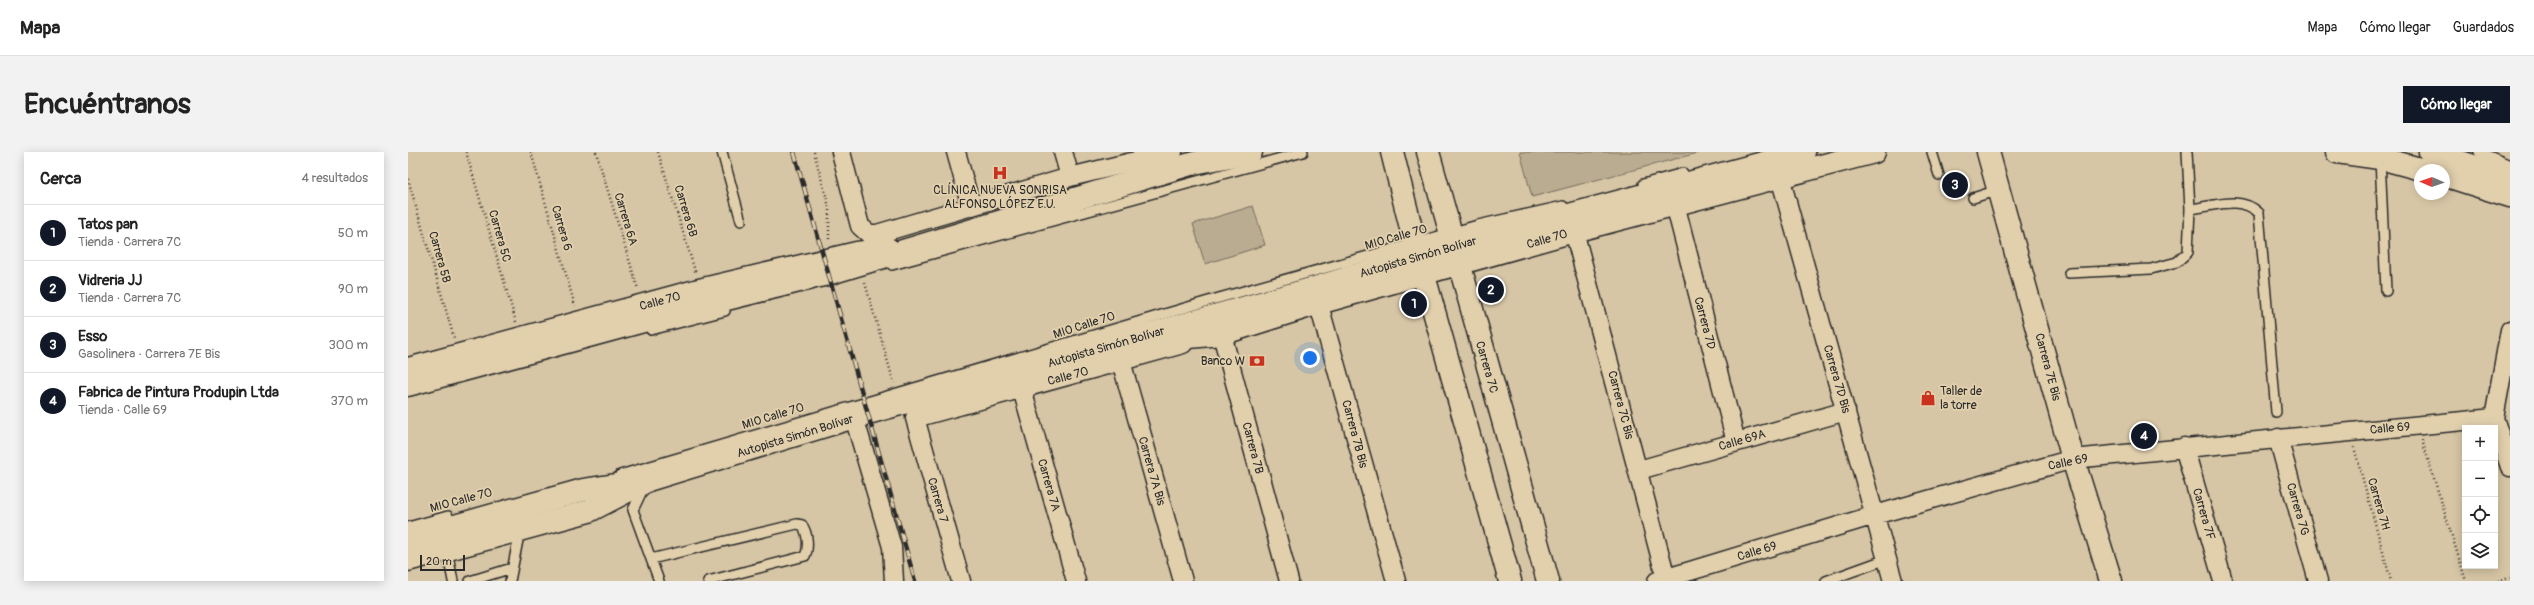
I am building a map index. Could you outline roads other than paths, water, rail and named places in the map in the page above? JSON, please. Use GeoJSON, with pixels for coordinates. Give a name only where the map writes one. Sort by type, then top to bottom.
{"type":"FeatureCollection","features":[{"type":"Feature","properties":{"kind":"main road"},"geometry":{"type":"LineString","coordinates":[[408,385],[699,306],[827,274],[1180,159],[1218,152]]}},
{"type":"Feature","properties":{"kind":"main road"},"geometry":{"type":"LineString","coordinates":[[1180,159],[1251,152]]}},
{"type":"Feature","properties":{"kind":"main road"},"geometry":{"type":"LineString","coordinates":[[1392,152],[1419,258],[1510,581]]}},
{"type":"Feature","properties":{"kind":"main road","name":"Carrera 7C"},"geometry":{"type":"LineString","coordinates":[[1428,152],[1548,581]]}},
{"type":"Feature","properties":{"kind":"main road","name":"Autopista Simón Bolívar"},"geometry":{"type":"LineString","coordinates":[[408,539],[583,490],[648,480],[854,417],[1119,353],[1317,296],[1419,258],[1705,171],[1740,169],[1804,152]]}},
{"type":"Feature","properties":{"kind":"main road","name":"Calle 70"},"geometry":{"type":"LineString","coordinates":[[1454,248],[1574,231],[1874,152]]}},
{"type":"Feature","properties":{"kind":"main road","name":"Carrera 7E Bis"},"geometry":{"type":"LineString","coordinates":[[1988,152],[2073,459],[2111,581]]}},
{"type":"Feature","properties":{"kind":"main road"},"geometry":{"type":"LineString","coordinates":[[2337,152],[2380,158],[2414,167]]}},
{"type":"Feature","properties":{"kind":"main road"},"geometry":{"type":"LineString","coordinates":[[2430,152],[2510,178]]}},
{"type":"Feature","properties":{"kind":"main road"},"geometry":{"type":"LineString","coordinates":[[1740,169],[1780,177]]}},
{"type":"Feature","properties":{"kind":"main road"},"geometry":{"type":"LineString","coordinates":[[1675,204],[1705,171]]}},
{"type":"Feature","properties":{"kind":"main road"},"geometry":{"type":"LineString","coordinates":[[2450,177],[2510,196]]}},
{"type":"Feature","properties":{"kind":"main road","name":"Calle 70"},"geometry":{"type":"LineString","coordinates":[[408,369],[695,292],[857,253],[915,246]]}},
{"type":"Feature","properties":{"kind":"main road"},"geometry":{"type":"LineString","coordinates":[[408,560],[589,511],[648,480]]}},
{"type":"Feature","properties":{"kind":"street"},"geometry":{"type":"LineString","coordinates":[[841,152],[860,226],[869,234],[877,234],[1070,177],[1180,159]]}},
{"type":"Feature","properties":{"kind":"street"},"geometry":{"type":"LineString","coordinates":[[956,152],[971,206]]}},
{"type":"Feature","properties":{"kind":"street"},"geometry":{"type":"LineString","coordinates":[[1063,152],[1070,177]]}},
{"type":"Feature","properties":{"kind":"street","name":"Carrera 7D Bis"},"geometry":{"type":"LineString","coordinates":[[1780,177],[1893,581]]}},
{"type":"Feature","properties":{"kind":"street","name":"Carrera 7D"},"geometry":{"type":"LineString","coordinates":[[1675,204],[1736,442]]}},
{"type":"Feature","properties":{"kind":"street","name":"Carrera 7C Bis"},"geometry":{"type":"LineString","coordinates":[[1574,231],[1638,470],[1662,580]]}},
{"type":"Feature","properties":{"kind":"street","name":"Carrera 7B Bis"},"geometry":{"type":"LineString","coordinates":[[1317,296],[1396,581]]}},
{"type":"Feature","properties":{"kind":"street","name":"Carrera 7B"},"geometry":{"type":"LineString","coordinates":[[1219,325],[1289,581]]}},
{"type":"Feature","properties":{"kind":"street"},"geometry":{"type":"LineString","coordinates":[[2510,330],[2494,418],[2510,467]]}},
{"type":"Feature","properties":{"kind":"street","name":"Calle 70"},"geometry":{"type":"LineString","coordinates":[[915,418],[1022,389],[1119,353]]}},
{"type":"Feature","properties":{"kind":"street","name":"Carrera 7A Bis"},"geometry":{"type":"LineString","coordinates":[[1119,353],[1183,581]]}},
{"type":"Feature","properties":{"kind":"street","name":"Carrera 7A"},"geometry":{"type":"LineString","coordinates":[[1022,389],[1076,581]]}},
{"type":"Feature","properties":{"kind":"street","name":"Calle 69A"},"geometry":{"type":"LineString","coordinates":[[1638,470],[1846,411]]}},
{"type":"Feature","properties":{"kind":"street"},"geometry":{"type":"LineString","coordinates":[[854,417],[892,547],[894,581]]}},
{"type":"Feature","properties":{"kind":"street","name":"Carrera 7"},"geometry":{"type":"LineString","coordinates":[[915,418],[961,581]]}},
{"type":"Feature","properties":{"kind":"street","name":"Calle 69"},"geometry":{"type":"LineString","coordinates":[[1662,580],[1875,515],[2073,459],[2494,418]]}},
{"type":"Feature","properties":{"kind":"street","name":"Carrera 7G"},"geometry":{"type":"LineString","coordinates":[[2278,438],[2318,581]]}},
{"type":"Feature","properties":{"kind":"street","name":"Carrera 7F"},"geometry":{"type":"LineString","coordinates":[[2184,447],[2223,581]]}},
{"type":"Feature","properties":{"kind":"lane"},"geometry":{"type":"LineString","coordinates":[[722,152],[740,221]]}},
{"type":"Feature","properties":{"kind":"lane"},"geometry":{"type":"LineString","coordinates":[[882,268],[1303,152]]}},
{"type":"Feature","properties":{"kind":"lane"},"geometry":{"type":"LineString","coordinates":[[1632,187],[1705,171],[1770,152]]}},
{"type":"Feature","properties":{"kind":"lane"},"geometry":{"type":"LineString","coordinates":[[1932,152],[1939,175]]}},
{"type":"Feature","properties":{"kind":"lane"},"geometry":{"type":"LineString","coordinates":[[2069,273],[2151,268],[2177,262],[2188,252],[2190,209],[2187,152]]}},
{"type":"Feature","properties":{"kind":"lane"},"geometry":{"type":"LineString","coordinates":[[2479,152],[2510,165]]}},
{"type":"Feature","properties":{"kind":"lane"},"geometry":{"type":"LineString","coordinates":[[2380,158],[2386,291]]}},
{"type":"Feature","properties":{"kind":"lane"},"geometry":{"type":"LineString","coordinates":[[1973,198],[1998,189]]}},
{"type":"Feature","properties":{"kind":"lane"},"geometry":{"type":"LineString","coordinates":[[2190,209],[2237,202],[2250,204],[2259,213],[2276,412]]}},
{"type":"Feature","properties":{"kind":"lane"},"geometry":{"type":"LineString","coordinates":[[1454,248],[1574,203]]}},
{"type":"Feature","properties":{"kind":"lane","name":"MIO Calle 70"},"geometry":{"type":"LineString","coordinates":[[588,479],[610,478],[1075,342],[1113,328],[1419,258]]}},
{"type":"Feature","properties":{"kind":"lane"},"geometry":{"type":"LineString","coordinates":[[814,287],[836,282]]}},
{"type":"Feature","properties":{"kind":"lane"},"geometry":{"type":"LineString","coordinates":[[644,332],[732,309]]}},
{"type":"Feature","properties":{"kind":"lane"},"geometry":{"type":"LineString","coordinates":[[648,480],[634,510],[659,581]]}},
{"type":"Feature","properties":{"kind":"lane","name":"MIO Calle 70"},"geometry":{"type":"LineString","coordinates":[[408,528],[460,513]]}},
{"type":"Feature","properties":{"kind":"lane"},"geometry":{"type":"LineString","coordinates":[[651,559],[797,524],[802,525],[805,529],[808,551],[805,556],[708,581]]}},
{"type":"Feature","properties":{"kind":"lane"},"geometry":{"type":"LineString","coordinates":[[510,581],[520,530]]}},
{"type":"Feature","properties":{"kind":"lane"},"geometry":{"type":"LineString","coordinates":[[447,550],[453,581]]}},
{"type":"Feature","properties":{"kind":"lane"},"geometry":{"type":"LineString","coordinates":[[1826,581],[1887,559]]}},
{"type":"Feature","properties":{"kind":"lane"},"geometry":{"type":"LineString","coordinates":[[470,581],[512,568]]}},
{"type":"Feature","properties":{"kind":"railway"},"geometry":{"type":"LineString","coordinates":[[794,152],[915,581]]}},
{"type":"Feature","properties":{"kind":"place","name":"CLÍNICA NUEVA SONRISA ALFONSO LÓPEZ E.U."},"geometry":{"type":"Point","coordinates":[1000,173]}},
{"type":"Feature","properties":{"kind":"place","name":"Esso"},"geometry":{"type":"Point","coordinates":[1955,185]}},
{"type":"Feature","properties":{"kind":"place","name":"Vidreria JJ"},"geometry":{"type":"Point","coordinates":[1491,290]}},
{"type":"Feature","properties":{"kind":"place","name":"Tatos pan"},"geometry":{"type":"Point","coordinates":[1414,304]}},
{"type":"Feature","properties":{"kind":"place","name":"Banco W"},"geometry":{"type":"Point","coordinates":[1257,361]}},
{"type":"Feature","properties":{"kind":"place","name":"Taller de la torre"},"geometry":{"type":"Point","coordinates":[1928,398]}},
{"type":"Feature","properties":{"kind":"place","name":"Fabrica de Pintura Produpin Ltda"},"geometry":{"type":"Point","coordinates":[2144,436]}}]}
